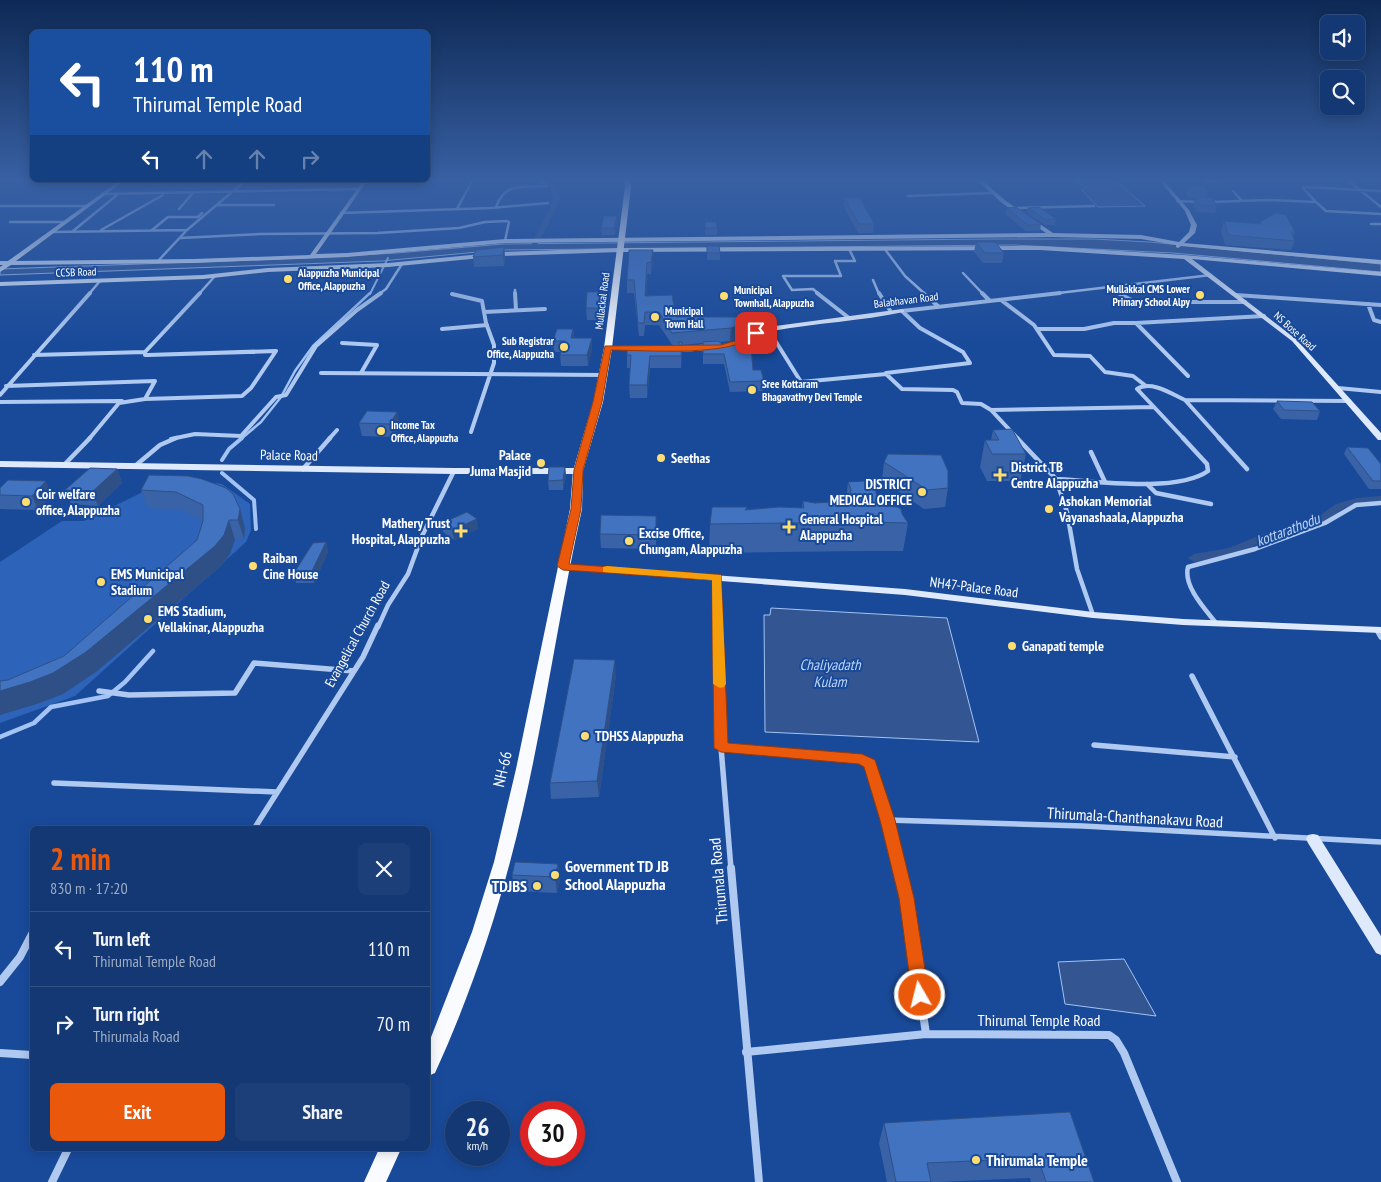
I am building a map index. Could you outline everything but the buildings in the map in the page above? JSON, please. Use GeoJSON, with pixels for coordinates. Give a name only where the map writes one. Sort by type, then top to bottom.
{"type":"FeatureCollection","features":[{"type":"Feature","properties":{"kind":"main road"},"geometry":{"type":"LineString","coordinates":[[4,265],[46,236]]}},
{"type":"Feature","properties":{"kind":"main road"},"geometry":{"type":"LineString","coordinates":[[312,256],[325,236]]}},
{"type":"Feature","properties":{"kind":"main road"},"geometry":{"type":"LineString","coordinates":[[4,265],[312,256],[423,250],[505,241],[865,236]]}},
{"type":"Feature","properties":{"kind":"main road"},"geometry":{"type":"LineString","coordinates":[[1116,236],[1141,237],[1178,244],[1381,262]]}},
{"type":"Feature","properties":{"kind":"main road"},"geometry":{"type":"LineString","coordinates":[[1178,244],[1188,236]]}},
{"type":"Feature","properties":{"kind":"main road","name":"Mullackal Road"},"geometry":{"type":"LineString","coordinates":[[578,470],[598,402],[608,348],[620,239]]}},
{"type":"Feature","properties":{"kind":"main road"},"geometry":{"type":"LineString","coordinates":[[1178,244],[1183,256]]}},
{"type":"Feature","properties":{"kind":"main road","name":"CCSB Road"},"geometry":{"type":"LineString","coordinates":[[0,284],[215,276],[268,270],[402,264],[502,254],[620,249],[1030,248],[1183,256],[1381,274]]}},
{"type":"Feature","properties":{"kind":"main road","name":"NS Bose Road"},"geometry":{"type":"LineString","coordinates":[[1183,256],[1211,275],[1294,340],[1381,438]]}},
{"type":"Feature","properties":{"kind":"main road","name":"Balabhavan Road"},"geometry":{"type":"LineString","coordinates":[[657,348],[721,347],[741,342],[756,333],[768,330],[902,311]]}},
{"type":"Feature","properties":{"kind":"main road"},"geometry":{"type":"LineString","coordinates":[[608,348],[647,348]]}},
{"type":"Feature","properties":{"kind":"main road","name":"Palace Road"},"geometry":{"type":"LineString","coordinates":[[0,464],[454,471],[578,470]]}},
{"type":"Feature","properties":{"kind":"main road","name":"NH-66"},"geometry":{"type":"LineString","coordinates":[[430,1062],[446,1027],[478,940],[502,862],[548,654],[563,566],[576,509],[578,470]]}},
{"type":"Feature","properties":{"kind":"main road","name":"NH47-Palace Road"},"geometry":{"type":"LineString","coordinates":[[563,566],[905,592],[1093,615],[1380,632]]}},
{"type":"Feature","properties":{"kind":"main road"},"geometry":{"type":"LineString","coordinates":[[1313,839],[1381,949]]}},
{"type":"Feature","properties":{"kind":"main road"},"geometry":{"type":"LineString","coordinates":[[375,1182],[389,1151]]}},
{"type":"Feature","properties":{"kind":"street"},"geometry":{"type":"LineString","coordinates":[[158,261],[180,238],[234,236]]}},
{"type":"Feature","properties":{"kind":"street"},"geometry":{"type":"LineString","coordinates":[[505,241],[506,236]]}},
{"type":"Feature","properties":{"kind":"street"},"geometry":{"type":"LineString","coordinates":[[884,248],[905,276],[938,306]]}},
{"type":"Feature","properties":{"kind":"street"},"geometry":{"type":"LineString","coordinates":[[848,318],[813,289],[792,290],[783,276],[841,276],[835,261],[855,261],[850,249]]}},
{"type":"Feature","properties":{"kind":"street"},"geometry":{"type":"LineString","coordinates":[[135,466],[153,448],[177,435],[241,436],[276,396],[286,395],[316,346],[357,310],[386,289],[402,264]]}},
{"type":"Feature","properties":{"kind":"street"},"geometry":{"type":"LineString","coordinates":[[963,273],[990,301]]}},
{"type":"Feature","properties":{"kind":"street","name":"Balabhavan Road"},"geometry":{"type":"LineString","coordinates":[[902,311],[1211,275]]}},
{"type":"Feature","properties":{"kind":"street"},"geometry":{"type":"LineString","coordinates":[[34,355],[145,352],[215,276]]}},
{"type":"Feature","properties":{"kind":"street"},"geometry":{"type":"LineString","coordinates":[[873,280],[890,312]]}},
{"type":"Feature","properties":{"kind":"street"},"geometry":{"type":"LineString","coordinates":[[0,395],[34,355],[58,332],[100,281]]}},
{"type":"Feature","properties":{"kind":"street"},"geometry":{"type":"LineString","coordinates":[[1108,286],[1135,302],[1245,302]]}},
{"type":"Feature","properties":{"kind":"street"},"geometry":{"type":"LineString","coordinates":[[515,290],[516,310]]}},
{"type":"Feature","properties":{"kind":"street"},"geometry":{"type":"LineString","coordinates":[[452,294],[480,300],[494,345],[494,363],[471,432]]}},
{"type":"Feature","properties":{"kind":"street"},"geometry":{"type":"LineString","coordinates":[[1236,295],[1381,305]]}},
{"type":"Feature","properties":{"kind":"street"},"geometry":{"type":"LineString","coordinates":[[1002,300],[1025,316],[1037,329],[1054,355],[1090,356],[1105,372],[1134,376],[1146,386],[1164,390],[1185,400],[1247,469]]}},
{"type":"Feature","properties":{"kind":"street"},"geometry":{"type":"LineString","coordinates":[[1368,304],[1374,320],[1381,322]]}},
{"type":"Feature","properties":{"kind":"street"},"geometry":{"type":"LineString","coordinates":[[484,312],[545,309]]}},
{"type":"Feature","properties":{"kind":"street"},"geometry":{"type":"LineString","coordinates":[[768,330],[801,382],[886,374],[970,363],[963,352],[928,333],[902,311]]}},
{"type":"Feature","properties":{"kind":"street"},"geometry":{"type":"LineString","coordinates":[[1037,329],[1084,329],[1114,323],[1264,316]]}},
{"type":"Feature","properties":{"kind":"street"},"geometry":{"type":"LineString","coordinates":[[1136,323],[1188,376]]}},
{"type":"Feature","properties":{"kind":"street"},"geometry":{"type":"LineString","coordinates":[[442,329],[487,325]]}},
{"type":"Feature","properties":{"kind":"street"},"geometry":{"type":"LineString","coordinates":[[342,343],[377,345],[361,374]]}},
{"type":"Feature","properties":{"kind":"street"},"geometry":{"type":"LineString","coordinates":[[721,347],[722,351],[730,351]]}},
{"type":"Feature","properties":{"kind":"street"},"geometry":{"type":"LineString","coordinates":[[0,402],[123,401],[242,396],[251,388],[276,350],[144,355],[145,352]]}},
{"type":"Feature","properties":{"kind":"street"},"geometry":{"type":"LineString","coordinates":[[321,373],[602,375]]}},
{"type":"Feature","properties":{"kind":"street"},"geometry":{"type":"LineString","coordinates":[[886,374],[902,389],[953,390],[957,392],[962,403],[981,404],[991,410],[1056,479],[1067,512],[1077,570],[1093,615]]}},
{"type":"Feature","properties":{"kind":"street"},"geometry":{"type":"LineString","coordinates":[[6,386],[155,381],[145,399]]}},
{"type":"Feature","properties":{"kind":"street"},"geometry":{"type":"LineString","coordinates":[[1056,479],[1147,484],[1197,479],[1205,475],[1208,470],[1207,464],[1137,389],[1146,386]]}},
{"type":"Feature","properties":{"kind":"street"},"geometry":{"type":"LineString","coordinates":[[1338,388],[1381,392]]}},
{"type":"Feature","properties":{"kind":"street"},"geometry":{"type":"LineString","coordinates":[[1185,400],[1350,401]]}},
{"type":"Feature","properties":{"kind":"street"},"geometry":{"type":"LineString","coordinates":[[65,464],[123,401]]}},
{"type":"Feature","properties":{"kind":"street"},"geometry":{"type":"LineString","coordinates":[[991,410],[1154,407]]}},
{"type":"Feature","properties":{"kind":"street"},"geometry":{"type":"LineString","coordinates":[[303,469],[337,430]]}},
{"type":"Feature","properties":{"kind":"street"},"geometry":{"type":"LineString","coordinates":[[1090,452],[1105,482]]}},
{"type":"Feature","properties":{"kind":"street","name":"Evangelical Church Road"},"geometry":{"type":"LineString","coordinates":[[256,826],[354,671],[388,605],[408,574],[422,536],[454,471]]}},
{"type":"Feature","properties":{"kind":"street"},"geometry":{"type":"LineString","coordinates":[[1147,484],[1156,493],[1211,504]]}},
{"type":"Feature","properties":{"kind":"street"},"geometry":{"type":"LineString","coordinates":[[1216,623],[1192,590],[1186,576],[1188,567],[1273,543],[1325,523],[1356,505],[1381,504]]}},
{"type":"Feature","properties":{"kind":"street","name":"Thirumala Road"},"geometry":{"type":"LineString","coordinates":[[717,578],[721,748],[746,1052],[759,1182]]}},
{"type":"Feature","properties":{"kind":"street"},"geometry":{"type":"LineString","coordinates":[[99,691],[129,695],[236,693],[254,662],[354,671]]}},
{"type":"Feature","properties":{"kind":"street"},"geometry":{"type":"LineString","coordinates":[[1192,676],[1275,838]]}},
{"type":"Feature","properties":{"kind":"street"},"geometry":{"type":"LineString","coordinates":[[1094,745],[1235,758]]}},
{"type":"Feature","properties":{"kind":"street"},"geometry":{"type":"LineString","coordinates":[[721,748],[862,759],[870,764],[887,820],[906,898],[926,1034]]}},
{"type":"Feature","properties":{"kind":"street"},"geometry":{"type":"LineString","coordinates":[[54,783],[277,792]]}},
{"type":"Feature","properties":{"kind":"street","name":"Thirumala-Chanthanakavu Road"},"geometry":{"type":"LineString","coordinates":[[887,820],[1083,826],[1275,838],[1381,842]]}},
{"type":"Feature","properties":{"kind":"street"},"geometry":{"type":"LineString","coordinates":[[0,982],[20,957],[30,938]]}},
{"type":"Feature","properties":{"kind":"street","name":"Thirumal Temple Road"},"geometry":{"type":"LineString","coordinates":[[746,1052],[926,1034],[1109,1035],[1116,1040],[1124,1053],[1178,1182]]}},
{"type":"Feature","properties":{"kind":"street"},"geometry":{"type":"LineString","coordinates":[[0,1053],[30,1055]]}},
{"type":"Feature","properties":{"kind":"street"},"geometry":{"type":"LineString","coordinates":[[52,1182],[67,1151]]}},
{"type":"Feature","properties":{"kind":"shaded area","name":"EMS Municipal Stadium"},"geometry":{"type":"Polygon","coordinates":[[[173,477],[222,484],[250,504],[251,530],[246,542],[75,696],[0,723],[0,562],[62,521],[84,521],[173,477]]]}},
{"type":"Feature","properties":{"kind":"water"},"geometry":{"type":"Polygon","coordinates":[[[1093,239],[1149,242],[1381,264],[1381,272],[1173,253],[1013,245],[499,250],[382,261],[0,275],[0,269],[308,258],[503,244],[1093,239]]]}},
{"type":"Feature","properties":{"kind":"water","name":"Chaliyadath Kulam"},"geometry":{"type":"Polygon","coordinates":[[[771,608],[947,618],[979,742],[765,732],[764,615],[770,615],[771,608]]]}},
{"type":"Feature","properties":{"kind":"water"},"geometry":{"type":"Polygon","coordinates":[[[1124,959],[1156,1016],[1065,1004],[1058,962],[1124,959]]]}},
{"type":"Feature","properties":{"kind":"waterway"},"geometry":{"type":"LineString","coordinates":[[535,246],[538,236]]}},
{"type":"Feature","properties":{"kind":"waterway"},"geometry":{"type":"LineString","coordinates":[[370,294],[388,258]]}},
{"type":"Feature","properties":{"kind":"waterway"},"geometry":{"type":"LineString","coordinates":[[241,439],[261,422],[281,397],[295,371],[313,346],[370,293]]}},
{"type":"Feature","properties":{"kind":"waterway"},"geometry":{"type":"LineString","coordinates":[[222,460],[229,449],[242,438]]}},
{"type":"Feature","properties":{"kind":"waterway"},"geometry":{"type":"LineString","coordinates":[[222,473],[254,500],[256,529]]}},
{"type":"Feature","properties":{"kind":"waterway","name":"kottarathodu"},"geometry":{"type":"LineString","coordinates":[[1194,558],[1232,551],[1265,537],[1322,519],[1340,506],[1357,501],[1381,499]]}},
{"type":"Feature","properties":{"kind":"waterway"},"geometry":{"type":"LineString","coordinates":[[0,737],[34,723],[51,707],[108,696],[125,682],[153,651]]}},
{"type":"Feature","properties":{"kind":"slow traffic"},"geometry":{"type":"LineString","coordinates":[[607,570],[717,578],[720,684]]}},
{"type":"Feature","properties":{"kind":"place","name":"Alappuzha Municipal Office, Alappuzha"},"geometry":{"type":"Point","coordinates":[288,279]}},
{"type":"Feature","properties":{"kind":"place","name":"Mullakkal CMS Lower Primary School Alpy"},"geometry":{"type":"Point","coordinates":[1200,295]}},
{"type":"Feature","properties":{"kind":"place","name":"Municipal Townhall, Alappuzha"},"geometry":{"type":"Point","coordinates":[724,296]}},
{"type":"Feature","properties":{"kind":"place","name":"Municipal Town Hall"},"geometry":{"type":"Point","coordinates":[655,317]}},
{"type":"Feature","properties":{"kind":"place","name":"Sub Registrar Office, Alappuzha"},"geometry":{"type":"Point","coordinates":[564,347]}},
{"type":"Feature","properties":{"kind":"place","name":"Sree Kottaram Bhagavathvy Devi Temple"},"geometry":{"type":"Point","coordinates":[752,390]}},
{"type":"Feature","properties":{"kind":"place","name":"Income Tax Office, Alappuzha"},"geometry":{"type":"Point","coordinates":[381,431]}},
{"type":"Feature","properties":{"kind":"place","name":"Seethas"},"geometry":{"type":"Point","coordinates":[661,458]}},
{"type":"Feature","properties":{"kind":"place","name":"Palace Juma Masjid"},"geometry":{"type":"Point","coordinates":[541,463]}},
{"type":"Feature","properties":{"kind":"place","name":"District TB Centre Alappuzha"},"geometry":{"type":"Point","coordinates":[1000,475]}},
{"type":"Feature","properties":{"kind":"place","name":"DISTRICT MEDICAL OFFICE"},"geometry":{"type":"Point","coordinates":[922,492]}},
{"type":"Feature","properties":{"kind":"place","name":"Coir welfare office, Alappuzha"},"geometry":{"type":"Point","coordinates":[26,502]}},
{"type":"Feature","properties":{"kind":"place","name":"Ashokan Memorial Vayanashaala, Alappuzha"},"geometry":{"type":"Point","coordinates":[1049,509]}},
{"type":"Feature","properties":{"kind":"place","name":"General Hospital Alappuzha"},"geometry":{"type":"Point","coordinates":[789,527]}},
{"type":"Feature","properties":{"kind":"place","name":"Mathery Trust Hospital, Alappuzha"},"geometry":{"type":"Point","coordinates":[461,531]}},
{"type":"Feature","properties":{"kind":"place","name":"Excise Office, Chungam, Alappuzha"},"geometry":{"type":"Point","coordinates":[629,541]}},
{"type":"Feature","properties":{"kind":"place","name":"Raiban Cine House"},"geometry":{"type":"Point","coordinates":[253,566]}},
{"type":"Feature","properties":{"kind":"place","name":"EMS Municipal Stadium"},"geometry":{"type":"Point","coordinates":[101,582]}},
{"type":"Feature","properties":{"kind":"place","name":"EMS Stadium, Vellakinar, Alappuzha"},"geometry":{"type":"Point","coordinates":[148,619]}},
{"type":"Feature","properties":{"kind":"place","name":"Ganapati temple"},"geometry":{"type":"Point","coordinates":[1012,646]}},
{"type":"Feature","properties":{"kind":"place","name":"TDHSS Alappuzha"},"geometry":{"type":"Point","coordinates":[585,736]}},
{"type":"Feature","properties":{"kind":"place","name":"Government TD JB School Alappuzha"},"geometry":{"type":"Point","coordinates":[555,875]}},
{"type":"Feature","properties":{"kind":"place","name":"TDJBS"},"geometry":{"type":"Point","coordinates":[537,886]}},
{"type":"Feature","properties":{"kind":"place","name":"Thirumala Temple"},"geometry":{"type":"Point","coordinates":[976,1160]}},
{"type":"Feature","properties":{"kind":"route"},"geometry":{"type":"LineString","coordinates":[[756,333],[741,342],[721,347],[608,348],[598,402],[578,470],[576,509],[563,566],[717,578],[721,748],[862,759],[870,764],[887,820],[906,898],[920,995]]}}]}
